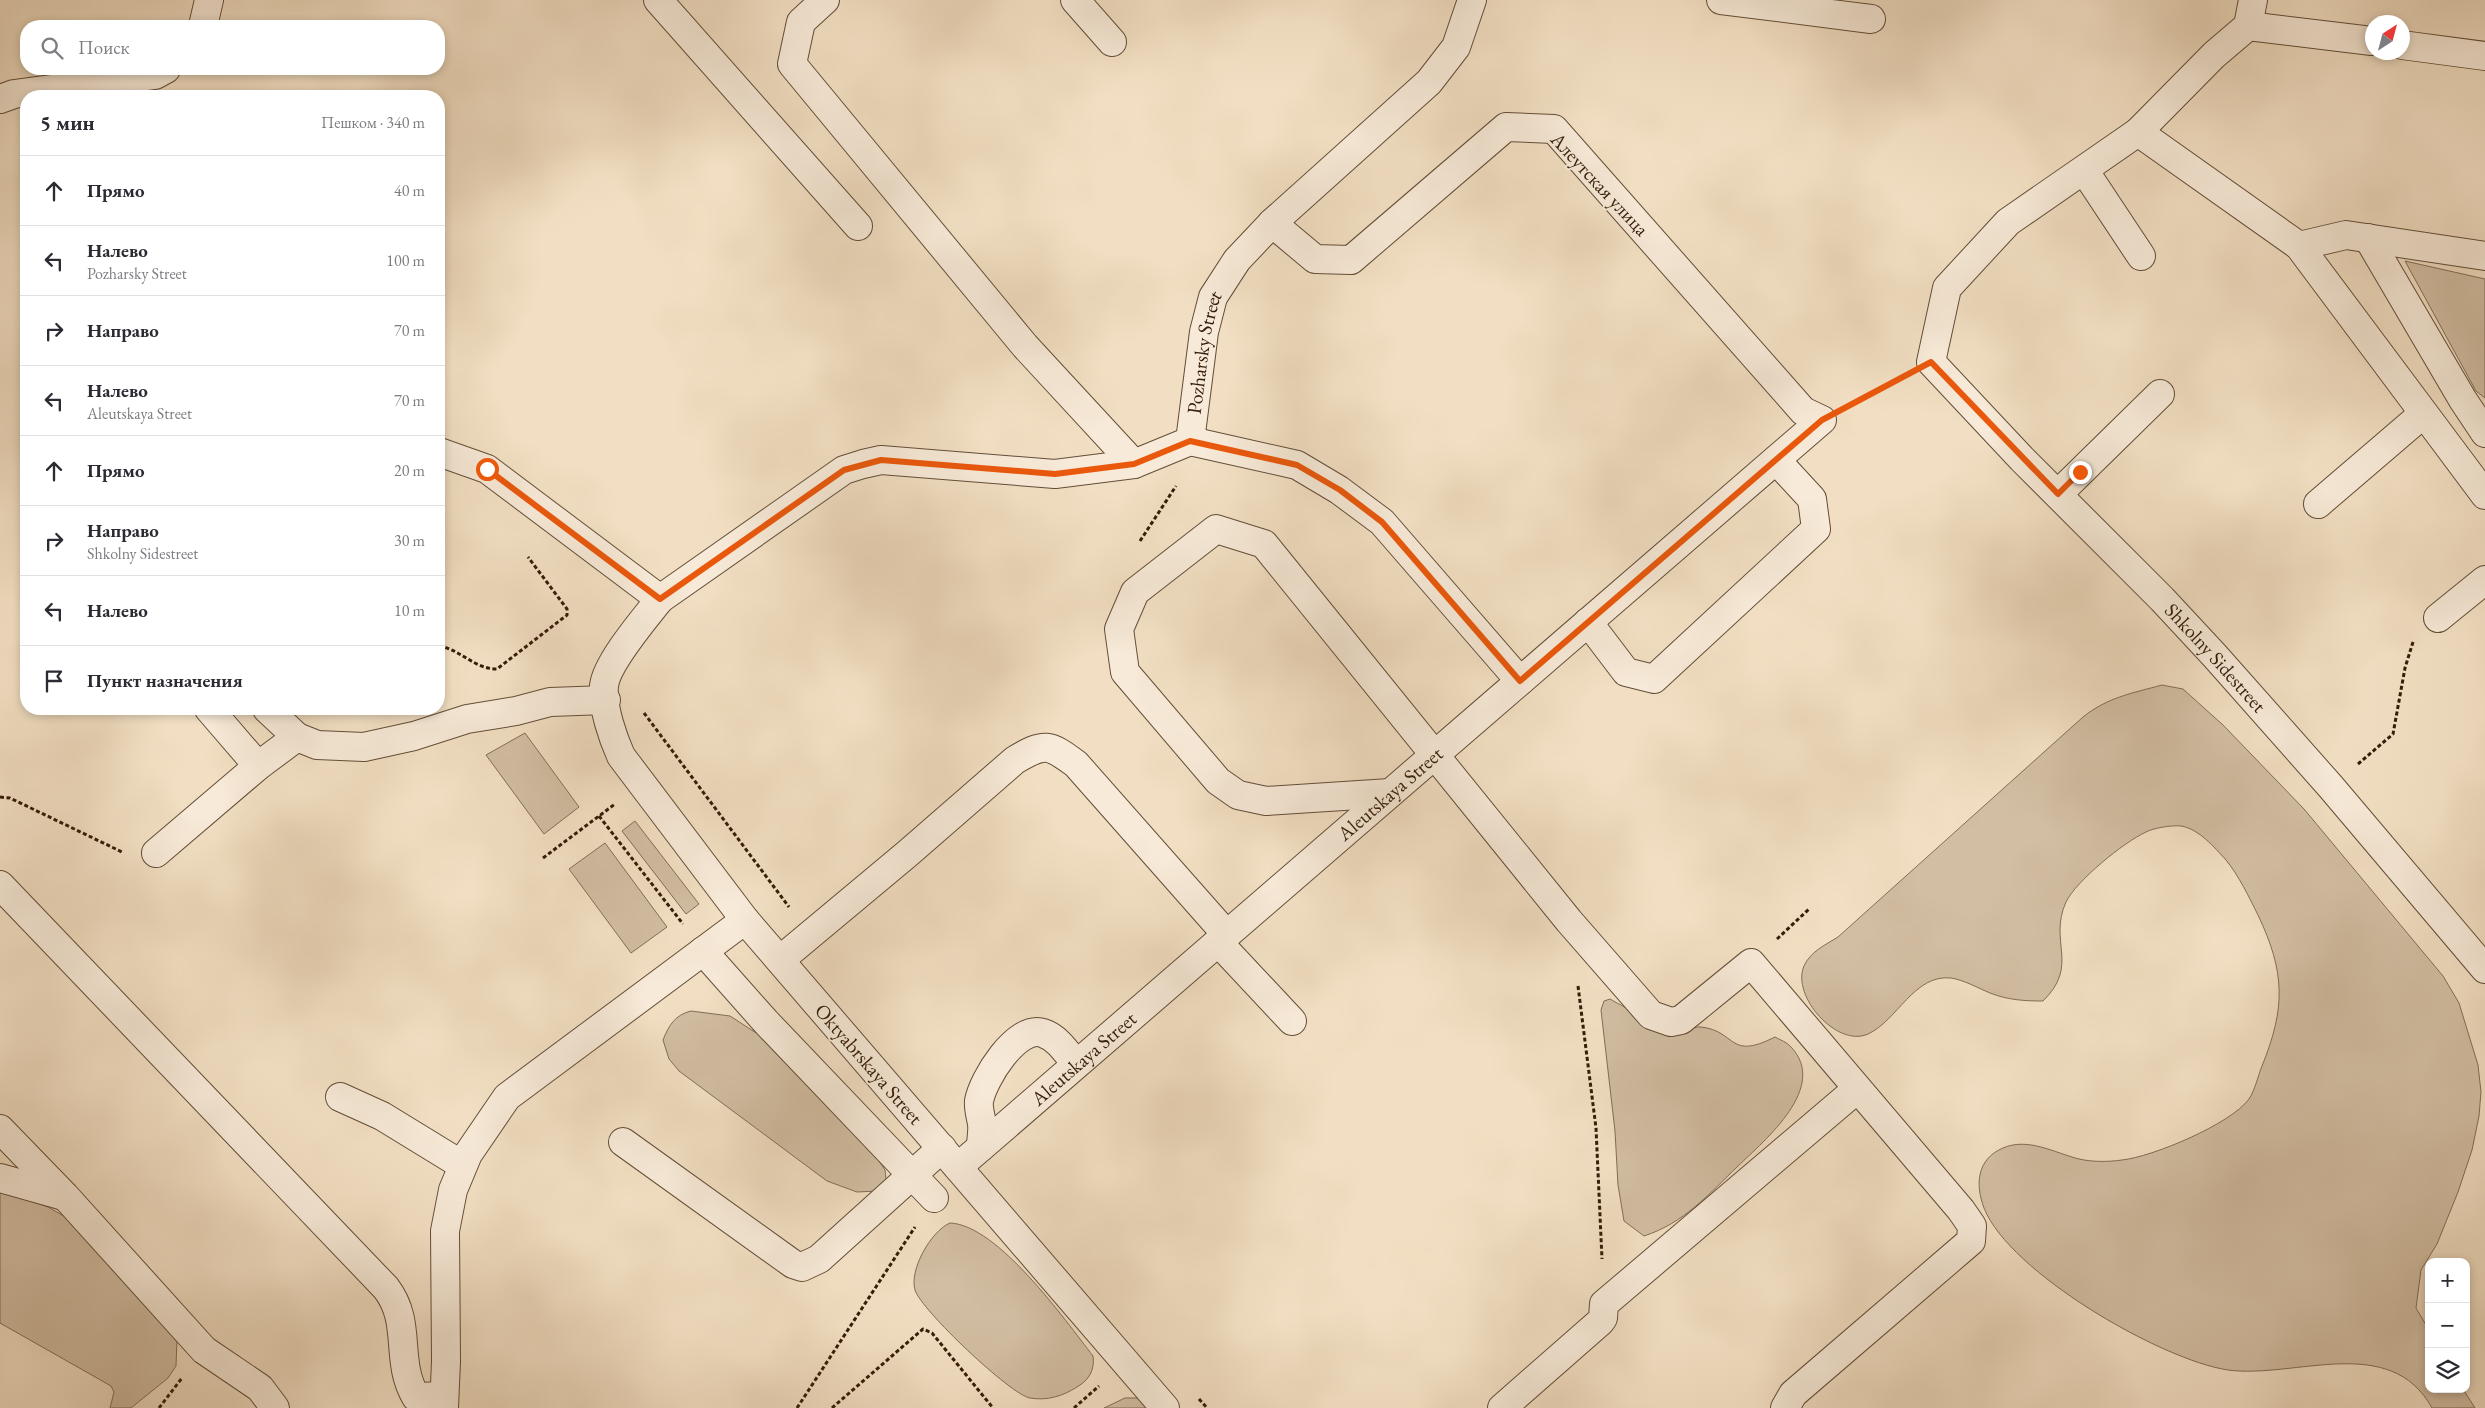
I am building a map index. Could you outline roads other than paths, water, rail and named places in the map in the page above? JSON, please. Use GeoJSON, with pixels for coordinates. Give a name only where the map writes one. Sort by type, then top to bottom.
{"type":"FeatureCollection","features":[{"type":"Feature","properties":{"kind":"street"},"geometry":{"type":"LineString","coordinates":[[204,20],[209,0]]}},
{"type":"Feature","properties":{"kind":"street"},"geometry":{"type":"LineString","coordinates":[[658,0],[858,226]]}},
{"type":"Feature","properties":{"kind":"street"},"geometry":{"type":"LineString","coordinates":[[825,0],[801,22],[792,64],[1025,346],[1134,464]]}},
{"type":"Feature","properties":{"kind":"street"},"geometry":{"type":"LineString","coordinates":[[1075,0],[1112,42]]}},
{"type":"Feature","properties":{"kind":"street","name":"Pozharsky Street"},"geometry":{"type":"LineString","coordinates":[[606,700],[604,685],[612,665],[637,627],[660,599],[844,470],[881,460],[1055,474],[1134,464],[1190,441],[1204,332],[1213,297],[1237,260],[1272,223],[1429,82],[1456,47],[1472,0]]}},
{"type":"Feature","properties":{"kind":"street"},"geometry":{"type":"LineString","coordinates":[[1721,0],[1871,19]]}},
{"type":"Feature","properties":{"kind":"street"},"geometry":{"type":"LineString","coordinates":[[2141,256],[2084,170],[2138,132],[2214,55],[2248,26],[2253,0]]}},
{"type":"Feature","properties":{"kind":"street"},"geometry":{"type":"LineString","coordinates":[[2248,26],[2365,40]]}},
{"type":"Feature","properties":{"kind":"street"},"geometry":{"type":"LineString","coordinates":[[2410,46],[2476,55]]}},
{"type":"Feature","properties":{"kind":"street"},"geometry":{"type":"LineString","coordinates":[[44,90],[155,75]]}},
{"type":"Feature","properties":{"kind":"street"},"geometry":{"type":"LineString","coordinates":[[0,99],[20,93]]}},
{"type":"Feature","properties":{"kind":"street","name":"Алеутская улица"},"geometry":{"type":"LineString","coordinates":[[1272,223],[1316,259],[1351,260],[1506,127],[1554,129],[1803,411],[1822,420]]}},
{"type":"Feature","properties":{"kind":"street"},"geometry":{"type":"LineString","coordinates":[[2138,132],[2299,246],[2485,495]]}},
{"type":"Feature","properties":{"kind":"street","name":"Shkolny Sidestreet"},"geometry":{"type":"LineString","coordinates":[[2084,170],[2008,222],[1948,288],[1931,362],[2202,642],[2331,786],[2485,968]]}},
{"type":"Feature","properties":{"kind":"street"},"geometry":{"type":"LineString","coordinates":[[2299,246],[2346,236],[2485,256]]}},
{"type":"Feature","properties":{"kind":"street"},"geometry":{"type":"LineString","coordinates":[[2368,238],[2463,400],[2485,433]]}},
{"type":"Feature","properties":{"kind":"street"},"geometry":{"type":"LineString","coordinates":[[2058,494],[2160,394]]}},
{"type":"Feature","properties":{"kind":"street"},"geometry":{"type":"LineString","coordinates":[[2318,504],[2423,414]]}},
{"type":"Feature","properties":{"kind":"street","name":"Aleutskaya Street"},"geometry":{"type":"LineString","coordinates":[[622,1142],[793,1264],[802,1267],[819,1258],[913,1175],[950,1158],[981,1147],[1822,420]]}},
{"type":"Feature","properties":{"kind":"street"},"geometry":{"type":"LineString","coordinates":[[1190,441],[1297,465],[1340,490],[1382,522],[1520,681]]}},
{"type":"Feature","properties":{"kind":"street"},"geometry":{"type":"LineString","coordinates":[[445,454],[487,469],[660,599]]}},
{"type":"Feature","properties":{"kind":"street"},"geometry":{"type":"LineString","coordinates":[[1588,622],[1626,672],[1654,679],[1816,529],[1812,499],[1776,460]]}},
{"type":"Feature","properties":{"kind":"street"},"geometry":{"type":"LineString","coordinates":[[1390,793],[1266,802],[1238,795],[1218,781],[1126,672],[1119,630],[1135,592],[1216,529],[1264,544],[1436,753],[1570,921],[1651,1015],[1671,1022],[1681,1020],[1751,963],[1961,1210],[1972,1226],[1971,1241],[1793,1394],[1785,1408]]}},
{"type":"Feature","properties":{"kind":"street"},"geometry":{"type":"LineString","coordinates":[[2438,618],[2485,580]]}},
{"type":"Feature","properties":{"kind":"street"},"geometry":{"type":"LineString","coordinates":[[274,715],[298,737],[317,745],[364,747],[414,736],[467,719],[516,711],[550,702],[606,700]]}},
{"type":"Feature","properties":{"kind":"street","name":"Oktyabrskaya Street"},"geometry":{"type":"LineString","coordinates":[[606,700],[612,735],[622,756],[641,784],[745,920],[1165,1408]]}},
{"type":"Feature","properties":{"kind":"street"},"geometry":{"type":"LineString","coordinates":[[214,715],[258,766]]}},
{"type":"Feature","properties":{"kind":"street"},"geometry":{"type":"LineString","coordinates":[[156,853],[258,766],[298,737]]}},
{"type":"Feature","properties":{"kind":"street"},"geometry":{"type":"LineString","coordinates":[[780,960],[809,934],[908,854],[1016,760],[1031,750],[1045,746],[1060,752],[1076,764],[1292,1021]]}},
{"type":"Feature","properties":{"kind":"street"},"geometry":{"type":"LineString","coordinates":[[0,885],[386,1288],[400,1311],[407,1382],[416,1397],[444,1402],[446,1361],[445,1231],[453,1190],[462,1165],[507,1097],[745,920]]}},
{"type":"Feature","properties":{"kind":"street"},"geometry":{"type":"LineString","coordinates":[[704,951],[766,1022],[934,1198]]}},
{"type":"Feature","properties":{"kind":"street"},"geometry":{"type":"LineString","coordinates":[[981,1147],[982,1125],[978,1102],[998,1060],[1016,1041],[1033,1032],[1042,1032],[1060,1044],[1076,1064]]}},
{"type":"Feature","properties":{"kind":"street"},"geometry":{"type":"LineString","coordinates":[[1502,1408],[1600,1322],[1603,1318],[1604,1304],[1857,1089]]}},
{"type":"Feature","properties":{"kind":"street"},"geometry":{"type":"LineString","coordinates":[[340,1097],[382,1116],[462,1165]]}},
{"type":"Feature","properties":{"kind":"street"},"geometry":{"type":"LineString","coordinates":[[0,1129],[65,1196],[204,1350],[260,1388],[275,1408]]}},
{"type":"Feature","properties":{"kind":"street"},"geometry":{"type":"LineString","coordinates":[[0,1178],[65,1196]]}}]}
